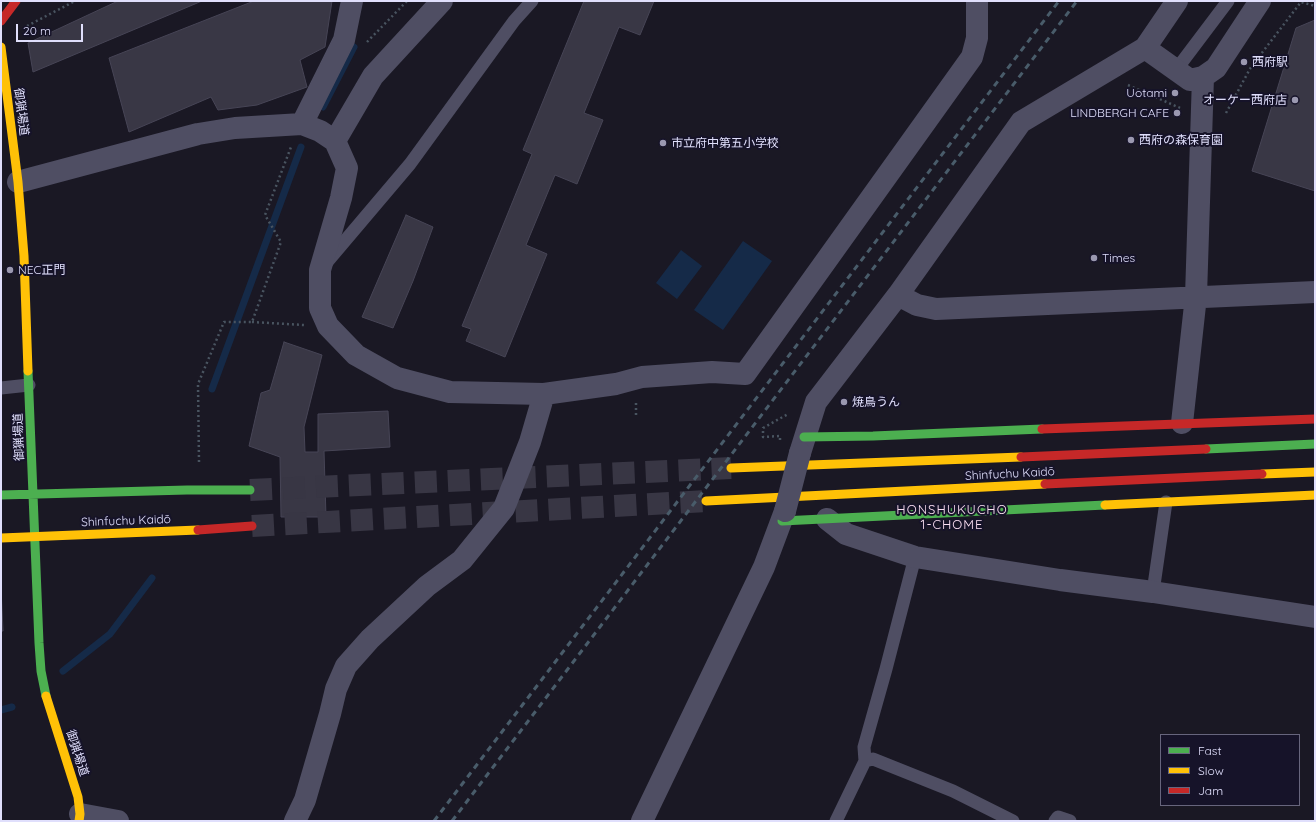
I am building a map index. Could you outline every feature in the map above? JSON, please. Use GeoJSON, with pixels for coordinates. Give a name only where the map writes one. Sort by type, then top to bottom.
{"type":"FeatureCollection","features":[{"type":"Feature","properties":{"kind":"main road"},"geometry":{"type":"LineString","coordinates":[[1,21],[16,1]]}},
{"type":"Feature","properties":{"kind":"main road","name":"御猟場道"},"geometry":{"type":"LineString","coordinates":[[1,47],[18,182],[24,256],[41,670],[45,694],[78,797],[79,818]]}},
{"type":"Feature","properties":{"kind":"main road"},"geometry":{"type":"LineString","coordinates":[[794,445],[873,436],[1182,423],[1315,420]]}},
{"type":"Feature","properties":{"kind":"main road","name":"Shinfuchu Kaidō"},"geometry":{"type":"LineString","coordinates":[[731,468],[1315,444]]}},
{"type":"Feature","properties":{"kind":"main road","name":"Shinfuchu Kaidō"},"geometry":{"type":"LineString","coordinates":[[706,501],[1315,472]]}},
{"type":"Feature","properties":{"kind":"main road"},"geometry":{"type":"LineString","coordinates":[[1,495],[34,493],[250,490]]}},
{"type":"Feature","properties":{"kind":"main road"},"geometry":{"type":"LineString","coordinates":[[784,516],[827,519],[1315,495]]}},
{"type":"Feature","properties":{"kind":"main road","name":"Shinfuchu Kaidō"},"geometry":{"type":"LineString","coordinates":[[1,538],[188,531],[252,526]]}},
{"type":"Feature","properties":{"kind":"street"},"geometry":{"type":"LineString","coordinates":[[302,124],[344,40],[352,1]]}},
{"type":"Feature","properties":{"kind":"street"},"geometry":{"type":"LineString","coordinates":[[335,141],[373,76],[442,1]]}},
{"type":"Feature","properties":{"kind":"street"},"geometry":{"type":"LineString","coordinates":[[18,182],[198,134],[235,128],[302,124],[320,130],[335,141],[347,168],[341,198],[320,270],[320,308],[328,326],[356,355],[396,378],[450,392],[544,394],[616,384],[642,377],[712,372],[745,374],[972,57],[976,48],[977,38],[977,1]]}},
{"type":"Feature","properties":{"kind":"street"},"geometry":{"type":"LineString","coordinates":[[642,821],[764,568],[784,516],[794,445],[816,402],[898,295],[1021,122],[1145,48],[1176,1]]}},
{"type":"Feature","properties":{"kind":"street"},"geometry":{"type":"LineString","coordinates":[[1145,48],[1190,80],[1203,77],[1216,68],[1260,1]]}},
{"type":"Feature","properties":{"kind":"street"},"geometry":{"type":"LineString","coordinates":[[1182,423],[1196,296],[1203,77]]}},
{"type":"Feature","properties":{"kind":"street"},"geometry":{"type":"LineString","coordinates":[[898,295],[917,305],[936,308],[1315,292]]}},
{"type":"Feature","properties":{"kind":"street"},"geometry":{"type":"LineString","coordinates":[[295,821],[305,800],[336,689],[346,666],[370,639],[427,586],[462,560],[504,508],[530,442],[544,394]]}},
{"type":"Feature","properties":{"kind":"street"},"geometry":{"type":"LineString","coordinates":[[827,519],[846,534],[915,557],[1060,580],[1153,592],[1315,617]]}},
{"type":"Feature","properties":{"kind":"street"},"geometry":{"type":"LineString","coordinates":[[79,818],[118,821]]}},
{"type":"Feature","properties":{"kind":"lane"},"geometry":{"type":"LineString","coordinates":[[320,270],[410,164],[514,21],[532,1]]}},
{"type":"Feature","properties":{"kind":"lane"},"geometry":{"type":"LineString","coordinates":[[1176,70],[1228,1]]}},
{"type":"Feature","properties":{"kind":"lane"},"geometry":{"type":"LineString","coordinates":[[1,388],[29,385]]}},
{"type":"Feature","properties":{"kind":"lane"},"geometry":{"type":"LineString","coordinates":[[1153,592],[1166,502]]}},
{"type":"Feature","properties":{"kind":"lane"},"geometry":{"type":"LineString","coordinates":[[836,821],[865,762],[864,747],[915,557]]}},
{"type":"Feature","properties":{"kind":"lane"},"geometry":{"type":"LineString","coordinates":[[865,762],[873,759],[953,791],[1013,821]]}},
{"type":"Feature","properties":{"kind":"lane"},"geometry":{"type":"LineString","coordinates":[[1055,821],[1058,817],[1070,821]]}},
{"type":"Feature","properties":{"kind":"path"},"geometry":{"type":"LineString","coordinates":[[25,26],[75,1]]}},
{"type":"Feature","properties":{"kind":"path"},"geometry":{"type":"LineString","coordinates":[[1225,114],[1251,67],[1301,2],[1315,6]]}},
{"type":"Feature","properties":{"kind":"path"},"geometry":{"type":"LineString","coordinates":[[1124,83],[1185,110]]}},
{"type":"Feature","properties":{"kind":"path"},"geometry":{"type":"LineString","coordinates":[[252,322],[282,242],[269,220]]}},
{"type":"Feature","properties":{"kind":"path"},"geometry":{"type":"LineString","coordinates":[[199,462],[198,384],[224,322],[328,326]]}},
{"type":"Feature","properties":{"kind":"path"},"geometry":{"type":"LineString","coordinates":[[790,413],[763,428],[764,437],[780,436],[794,445]]}},
{"type":"Feature","properties":{"kind":"water"},"geometry":{"type":"Polygon","coordinates":[[[743,241],[772,261],[723,330],[694,310],[743,241]]]}},
{"type":"Feature","properties":{"kind":"water"},"geometry":{"type":"Polygon","coordinates":[[[681,250],[702,266],[677,299],[656,283],[681,250]]]}},
{"type":"Feature","properties":{"kind":"building"},"geometry":{"type":"Polygon","coordinates":[[[118,1],[202,1],[33,72],[28,43],[118,1]]]}},
{"type":"Feature","properties":{"kind":"building"},"geometry":{"type":"Polygon","coordinates":[[[254,1],[332,1],[325,47],[300,60],[307,87],[257,105],[218,110],[211,97],[129,132],[109,58],[254,1]]]}},
{"type":"Feature","properties":{"kind":"building"},"geometry":{"type":"Polygon","coordinates":[[[584,1],[654,1],[640,35],[619,27],[584,113],[603,120],[577,184],[555,175],[526,245],[547,254],[505,357],[466,341],[471,329],[462,326],[532,154],[523,150],[584,1]]]}},
{"type":"Feature","properties":{"kind":"building","name":"オーケー西府店"},"geometry":{"type":"Polygon","coordinates":[[[1315,20],[1315,191],[1252,171],[1296,28],[1315,20]]]}},
{"type":"Feature","properties":{"kind":"building"},"geometry":{"type":"Polygon","coordinates":[[[406,215],[433,227],[413,281],[393,328],[362,317],[406,215]]]}},
{"type":"Feature","properties":{"kind":"building"},"geometry":{"type":"Polygon","coordinates":[[[284,342],[322,355],[304,427],[305,452],[318,452],[318,414],[388,411],[390,447],[324,451],[326,517],[281,517],[280,457],[249,446],[261,393],[270,390],[284,342]]]}},
{"type":"Feature","properties":{"kind":"building"},"geometry":{"type":"Polygon","coordinates":[[[1,588],[3,631],[1,631],[1,588]]]}},
{"type":"Feature","properties":{"kind":"waterway"},"geometry":{"type":"LineString","coordinates":[[323,107],[354,47]]}},
{"type":"Feature","properties":{"kind":"waterway"},"geometry":{"type":"LineString","coordinates":[[212,389],[301,147]]}},
{"type":"Feature","properties":{"kind":"waterway"},"geometry":{"type":"LineString","coordinates":[[63,671],[110,634],[152,578]]}},
{"type":"Feature","properties":{"kind":"waterway"},"geometry":{"type":"LineString","coordinates":[[1,710],[12,707]]}},
{"type":"Feature","properties":{"kind":"tunnel"},"geometry":{"type":"LineString","coordinates":[[250,490],[731,468]]}},
{"type":"Feature","properties":{"kind":"tunnel"},"geometry":{"type":"LineString","coordinates":[[252,526],[706,501]]}},
{"type":"Feature","properties":{"kind":"railway"},"geometry":{"type":"LineString","coordinates":[[434,821],[1059,1]]}},
{"type":"Feature","properties":{"kind":"railway"},"geometry":{"type":"LineString","coordinates":[[452,821],[1077,1]]}},
{"type":"Feature","properties":{"kind":"traffic: fast"},"geometry":{"type":"LineString","coordinates":[[28,371],[39,643],[41,671],[46,696]]}},
{"type":"Feature","properties":{"kind":"traffic: fast"},"geometry":{"type":"LineString","coordinates":[[804,437],[873,436],[1042,429]]}},
{"type":"Feature","properties":{"kind":"traffic: fast"},"geometry":{"type":"LineString","coordinates":[[1206,449],[1315,444]]}},
{"type":"Feature","properties":{"kind":"traffic: fast"},"geometry":{"type":"LineString","coordinates":[[1,495],[187,490],[250,490]]}},
{"type":"Feature","properties":{"kind":"traffic: fast"},"geometry":{"type":"LineString","coordinates":[[782,521],[1105,505]]}},
{"type":"Feature","properties":{"kind":"traffic: slow"},"geometry":{"type":"LineString","coordinates":[[1,47],[18,182],[24,256],[28,371]]}},
{"type":"Feature","properties":{"kind":"traffic: slow"},"geometry":{"type":"LineString","coordinates":[[731,468],[1021,457]]}},
{"type":"Feature","properties":{"kind":"traffic: slow"},"geometry":{"type":"LineString","coordinates":[[1262,474],[1315,472]]}},
{"type":"Feature","properties":{"kind":"traffic: slow"},"geometry":{"type":"LineString","coordinates":[[706,501],[1045,484]]}},
{"type":"Feature","properties":{"kind":"traffic: slow"},"geometry":{"type":"LineString","coordinates":[[1105,505],[1315,495]]}},
{"type":"Feature","properties":{"kind":"traffic: slow"},"geometry":{"type":"LineString","coordinates":[[1,538],[198,530]]}},
{"type":"Feature","properties":{"kind":"traffic: slow"},"geometry":{"type":"LineString","coordinates":[[46,696],[78,797],[80,814],[79,821]]}},
{"type":"Feature","properties":{"kind":"traffic: jam"},"geometry":{"type":"LineString","coordinates":[[1,21],[16,1]]}},
{"type":"Feature","properties":{"kind":"traffic: jam"},"geometry":{"type":"LineString","coordinates":[[1042,429],[1315,419]]}},
{"type":"Feature","properties":{"kind":"traffic: jam"},"geometry":{"type":"LineString","coordinates":[[1021,457],[1206,449]]}},
{"type":"Feature","properties":{"kind":"traffic: jam"},"geometry":{"type":"LineString","coordinates":[[1045,484],[1262,474]]}},
{"type":"Feature","properties":{"kind":"traffic: jam"},"geometry":{"type":"LineString","coordinates":[[198,530],[252,526]]}},
{"type":"Feature","properties":{"kind":"place","name":"西府駅"},"geometry":{"type":"Point","coordinates":[1244,62]}},
{"type":"Feature","properties":{"kind":"place","name":"Uotami"},"geometry":{"type":"Point","coordinates":[1175,93]}},
{"type":"Feature","properties":{"kind":"place","name":"オーケー西府店"},"geometry":{"type":"Point","coordinates":[1295,100]}},
{"type":"Feature","properties":{"kind":"place","name":"LINDBERGH CAFE"},"geometry":{"type":"Point","coordinates":[1177,113]}},
{"type":"Feature","properties":{"kind":"place","name":"西府の森保育園"},"geometry":{"type":"Point","coordinates":[1131,140]}},
{"type":"Feature","properties":{"kind":"place","name":"市立府中第五小学校"},"geometry":{"type":"Point","coordinates":[663,143]}},
{"type":"Feature","properties":{"kind":"place","name":"Times"},"geometry":{"type":"Point","coordinates":[1094,258]}},
{"type":"Feature","properties":{"kind":"place","name":"NEC正門"},"geometry":{"type":"Point","coordinates":[10,270]}},
{"type":"Feature","properties":{"kind":"place","name":"焼鳥うん"},"geometry":{"type":"Point","coordinates":[844,402]}},
{"type":"Feature","properties":{"kind":"district","name":"HONSHUKUCHO 1-CHOME"},"geometry":{"type":"Point","coordinates":[952,518]}}]}
